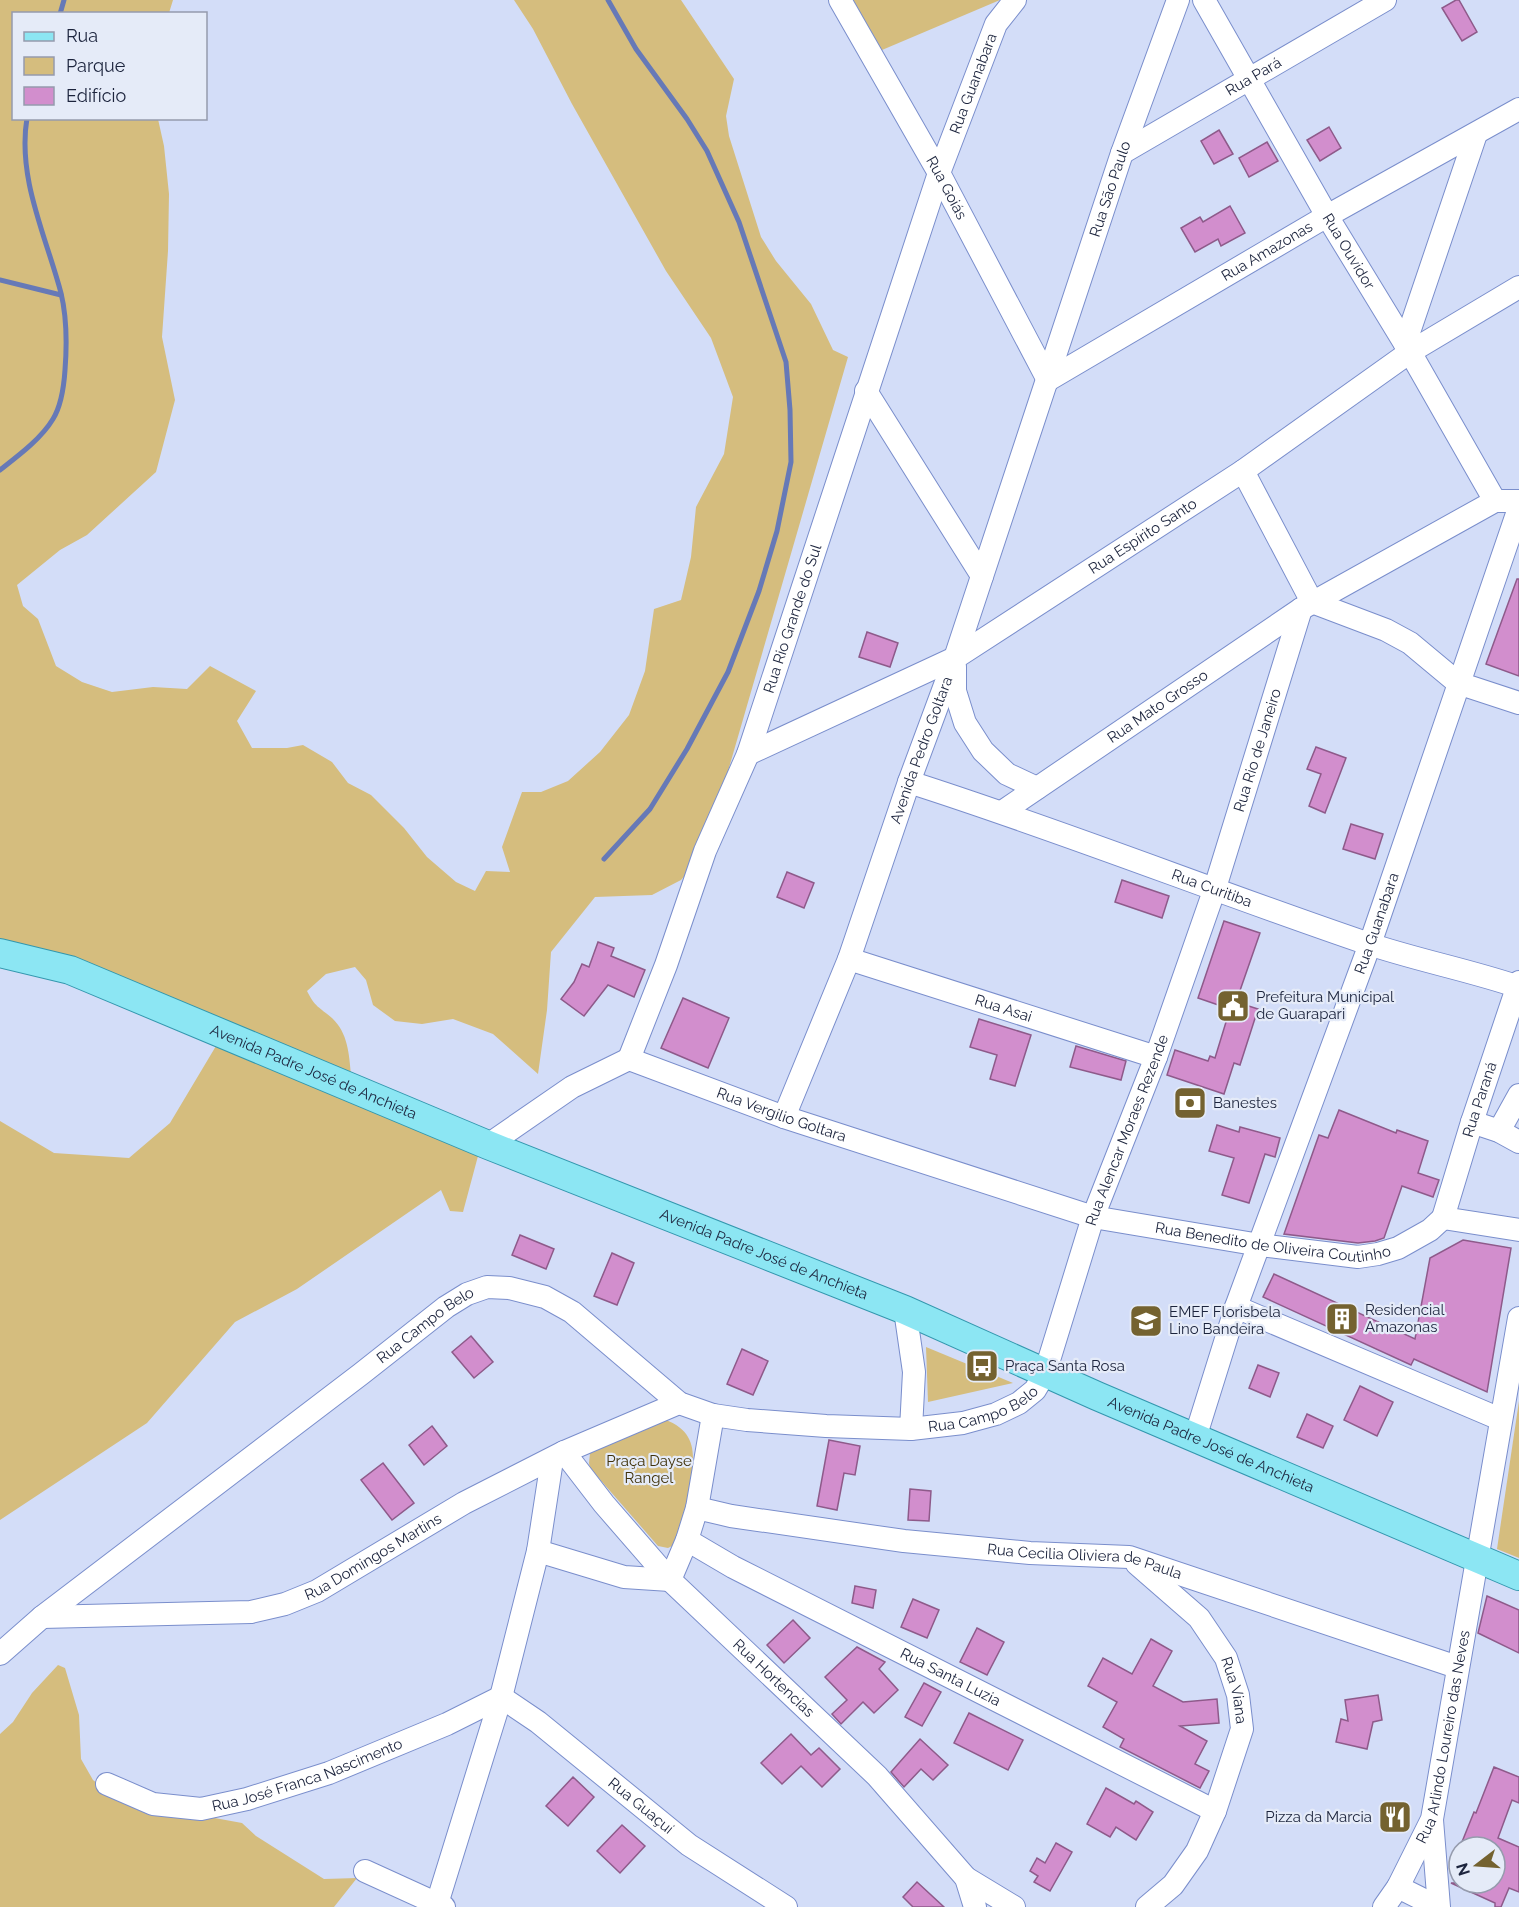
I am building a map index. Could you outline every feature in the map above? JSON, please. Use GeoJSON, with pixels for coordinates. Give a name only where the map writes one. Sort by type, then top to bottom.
{"type":"FeatureCollection","features":[{"type":"Feature","properties":{"kind":"main road","name":"Avenida Padre José de Anchieta"},"geometry":{"type":"LineString","coordinates":[[0,953],[70,970],[488,1144],[905,1310],[1195,1438],[1519,1576]]}},
{"type":"Feature","properties":{"kind":"street","name":"Rua Goiás"},"geometry":{"type":"LineString","coordinates":[[840,0],[939,172],[1048,380]]}},
{"type":"Feature","properties":{"kind":"street","name":"Rua Guanabara"},"geometry":{"type":"LineString","coordinates":[[939,172],[996,24],[1015,0]]}},
{"type":"Feature","properties":{"kind":"street","name":"Rua São Paulo"},"geometry":{"type":"LineString","coordinates":[[1048,380],[1122,153],[1178,0]]}},
{"type":"Feature","properties":{"kind":"street","name":"Rua Ouvidor"},"geometry":{"type":"LineString","coordinates":[[1204,0],[1327,216],[1407,348],[1495,501]]}},
{"type":"Feature","properties":{"kind":"street","name":"Rua Pará"},"geometry":{"type":"LineString","coordinates":[[1122,153],[1385,0]]}},
{"type":"Feature","properties":{"kind":"street","name":"Rua Amazonas"},"geometry":{"type":"LineString","coordinates":[[1048,380],[1327,216],[1519,109]]}},
{"type":"Feature","properties":{"kind":"street"},"geometry":{"type":"LineString","coordinates":[[1407,348],[1476,134]]}},
{"type":"Feature","properties":{"kind":"street","name":"Rua Rio Grande do Sul"},"geometry":{"type":"LineString","coordinates":[[629,1059],[666,965],[705,851],[748,754],[939,172]]}},
{"type":"Feature","properties":{"kind":"street","name":"Rua Espírito Santo"},"geometry":{"type":"LineString","coordinates":[[748,754],[955,658],[1243,471],[1407,348],[1519,287]]}},
{"type":"Feature","properties":{"kind":"street","name":"Avenida Pedro Goltara"},"geometry":{"type":"LineString","coordinates":[[784,1117],[849,959],[909,782],[955,658],[1048,380]]}},
{"type":"Feature","properties":{"kind":"street"},"geometry":{"type":"LineString","coordinates":[[866,391],[982,576]]}},
{"type":"Feature","properties":{"kind":"street"},"geometry":{"type":"LineString","coordinates":[[1243,471],[1307,605],[1386,630],[1410,643],[1458,683],[1519,703]]}},
{"type":"Feature","properties":{"kind":"street"},"geometry":{"type":"LineString","coordinates":[[1307,605],[1495,501],[1519,501]]}},
{"type":"Feature","properties":{"kind":"street","name":"Rua Guanabara"},"geometry":{"type":"LineString","coordinates":[[1195,1438],[1236,1306],[1370,945],[1519,508]]}},
{"type":"Feature","properties":{"kind":"street","name":"Rua Mato Grosso"},"geometry":{"type":"LineString","coordinates":[[1002,812],[1307,605]]}},
{"type":"Feature","properties":{"kind":"street","name":"Rua Rio de Janeiro"},"geometry":{"type":"LineString","coordinates":[[1214,891],[1307,605]]}},
{"type":"Feature","properties":{"kind":"street"},"geometry":{"type":"LineString","coordinates":[[955,658],[955,691],[965,723],[982,752],[1007,774],[1037,788]]}},
{"type":"Feature","properties":{"kind":"street","name":"Rua Curitiba"},"geometry":{"type":"LineString","coordinates":[[909,782],[1002,812],[1214,891],[1370,945],[1518,985]]}},
{"type":"Feature","properties":{"kind":"street","name":"Rua Alencar Moraes Rezende"},"geometry":{"type":"LineString","coordinates":[[1045,1373],[1093,1217],[1156,1057],[1214,891]]}},
{"type":"Feature","properties":{"kind":"street","name":"Rua Asai"},"geometry":{"type":"LineString","coordinates":[[849,959],[1156,1057]]}},
{"type":"Feature","properties":{"kind":"street","name":"Rua Paraná"},"geometry":{"type":"LineString","coordinates":[[1443,1218],[1472,1122],[1518,985]]}},
{"type":"Feature","properties":{"kind":"street"},"geometry":{"type":"LineString","coordinates":[[488,1144],[572,1087],[629,1059]]}},
{"type":"Feature","properties":{"kind":"street","name":"Rua Vergilio Goltara"},"geometry":{"type":"LineString","coordinates":[[629,1059],[784,1117],[1093,1217]]}},
{"type":"Feature","properties":{"kind":"street"},"geometry":{"type":"LineString","coordinates":[[1498,1131],[1519,1095]]}},
{"type":"Feature","properties":{"kind":"street"},"geometry":{"type":"LineString","coordinates":[[1472,1122],[1498,1131],[1519,1142]]}},
{"type":"Feature","properties":{"kind":"street","name":"Rua Benedito de Oliveira Coutinho"},"geometry":{"type":"LineString","coordinates":[[1093,1217],[1260,1245],[1358,1257],[1398,1248],[1430,1230],[1443,1218]]}},
{"type":"Feature","properties":{"kind":"street"},"geometry":{"type":"LineString","coordinates":[[1443,1218],[1519,1230]]}},
{"type":"Feature","properties":{"kind":"street","name":"Rua Campo Belo"},"geometry":{"type":"LineString","coordinates":[[0,1654],[42,1617],[361,1374],[446,1306],[467,1294],[487,1287],[509,1288],[545,1298],[572,1312],[679,1403],[713,1415],[815,1425],[911,1429],[963,1423],[996,1414],[1019,1402],[1035,1390],[1045,1373]]}},
{"type":"Feature","properties":{"kind":"street"},"geometry":{"type":"LineString","coordinates":[[1236,1306],[1500,1419]]}},
{"type":"Feature","properties":{"kind":"street","name":"Rua Campo Belo"},"geometry":{"type":"LineString","coordinates":[[905,1310],[914,1372],[911,1429]]}},
{"type":"Feature","properties":{"kind":"street","name":"Rua Arlindo Loureiro das Neves"},"geometry":{"type":"LineString","coordinates":[[1384,1907],[1398,1887],[1432,1818],[1457,1667],[1479,1559],[1500,1419],[1519,1318]]}},
{"type":"Feature","properties":{"kind":"street","name":"Rua Domingos Martins"},"geometry":{"type":"LineString","coordinates":[[42,1617],[251,1612],[285,1604],[317,1591],[464,1503],[558,1456],[679,1403]]}},
{"type":"Feature","properties":{"kind":"street"},"geometry":{"type":"LineString","coordinates":[[538,1551],[624,1577],[670,1580],[687,1540],[697,1508],[713,1415]]}},
{"type":"Feature","properties":{"kind":"street"},"geometry":{"type":"LineString","coordinates":[[365,1871],[439,1906],[501,1697],[538,1551],[558,1456]]}},
{"type":"Feature","properties":{"kind":"street","name":"Rua Hortencias"},"geometry":{"type":"LineString","coordinates":[[558,1456],[604,1504],[670,1580],[878,1776],[966,1878],[975,1907]]}},
{"type":"Feature","properties":{"kind":"street","name":"Rua Cecilia Oliviera de Paula"},"geometry":{"type":"LineString","coordinates":[[697,1508],[731,1516],[904,1541],[1030,1553],[1129,1557],[1457,1667]]}},
{"type":"Feature","properties":{"kind":"street","name":"Rua Santa Luzia"},"geometry":{"type":"LineString","coordinates":[[687,1540],[733,1567],[1215,1811]]}},
{"type":"Feature","properties":{"kind":"street","name":"Rua Viana"},"geometry":{"type":"LineString","coordinates":[[1129,1557],[1199,1618],[1226,1658],[1238,1695],[1242,1729],[1215,1811],[1197,1851],[1173,1885],[1147,1907]]}},
{"type":"Feature","properties":{"kind":"street","name":"Rua José Franca Nascimento"},"geometry":{"type":"LineString","coordinates":[[106,1784],[153,1804],[201,1809],[236,1802],[329,1773],[447,1724],[501,1697]]}},
{"type":"Feature","properties":{"kind":"street","name":"Rua Guaçuí"},"geometry":{"type":"LineString","coordinates":[[501,1697],[538,1722],[689,1845],[786,1907]]}},
{"type":"Feature","properties":{"kind":"street"},"geometry":{"type":"LineString","coordinates":[[1432,1818],[1439,1907]]}},
{"type":"Feature","properties":{"kind":"street"},"geometry":{"type":"LineString","coordinates":[[966,1878],[1014,1907]]}},
{"type":"Feature","properties":{"kind":"street"},"geometry":{"type":"LineString","coordinates":[[1398,1887],[1439,1907]]}},
{"type":"Feature","properties":{"kind":"green space"},"geometry":{"type":"Polygon","coordinates":[[[0,0],[173,0],[169,12],[12,12],[12,120],[158,120],[164,146],[169,194],[162,337],[175,400],[156,472],[87,535],[60,550],[17,585],[23,606],[38,619],[56,666],[82,682],[112,692],[153,687],[187,689],[210,666],[256,691],[237,721],[252,748],[287,748],[303,745],[332,762],[348,783],[371,795],[404,828],[427,857],[456,882],[475,891],[486,871],[510,872],[502,847],[522,792],[541,792],[568,781],[600,752],[629,715],[645,671],[654,609],[681,600],[691,557],[696,507],[724,454],[733,397],[711,338],[666,271],[572,104],[533,29],[514,0],[681,0],[734,79],[726,116],[729,136],[761,237],[776,261],[811,304],[833,350],[848,357],[704,854],[681,880],[652,895],[595,897],[551,952],[547,1010],[538,1074],[493,1034],[453,1019],[422,1024],[395,1021],[373,1005],[366,980],[355,967],[326,974],[307,991],[315,1004],[337,1024],[345,1037],[351,1075],[0,941],[0,0]]]}},
{"type":"Feature","properties":{"kind":"green space"},"geometry":{"type":"Polygon","coordinates":[[[849,0],[1000,0],[882,50],[849,0]]]}},
{"type":"Feature","properties":{"kind":"green space"},"geometry":{"type":"Polygon","coordinates":[[[216,1046],[478,1156],[463,1212],[450,1211],[441,1190],[297,1289],[235,1322],[147,1423],[0,1520],[0,1121],[54,1153],[129,1158],[170,1123],[216,1046]]]}},
{"type":"Feature","properties":{"kind":"green space"},"geometry":{"type":"Polygon","coordinates":[[[926,1347],[1013,1383],[928,1402],[926,1347]]]}},
{"type":"Feature","properties":{"kind":"green space"},"geometry":{"type":"Polygon","coordinates":[[[1519,1401],[1519,1558],[1497,1549],[1519,1401]]]}},
{"type":"Feature","properties":{"kind":"green space","name":"Praça Dayse Rangel"},"geometry":{"type":"Polygon","coordinates":[[[660,1418],[673,1423],[682,1430],[692,1446],[693,1456],[687,1505],[674,1545],[668,1548],[658,1546],[590,1468],[589,1463],[590,1453],[660,1418]]]}},
{"type":"Feature","properties":{"kind":"green space"},"geometry":{"type":"Polygon","coordinates":[[[58,1665],[65,1668],[79,1715],[81,1759],[93,1780],[113,1795],[149,1806],[242,1823],[256,1836],[324,1879],[357,1878],[334,1907],[0,1907],[0,1734],[13,1722],[32,1693],[58,1665]]]}},
{"type":"Feature","properties":{"kind":"building"},"geometry":{"type":"Polygon","coordinates":[[[1459,0],[1477,32],[1462,41],[1442,8],[1459,0]]]}},
{"type":"Feature","properties":{"kind":"building"},"geometry":{"type":"Polygon","coordinates":[[[1329,127],[1341,148],[1320,161],[1307,140],[1329,127]]]}},
{"type":"Feature","properties":{"kind":"building"},"geometry":{"type":"Polygon","coordinates":[[[1219,130],[1233,154],[1214,164],[1201,141],[1219,130]]]}},
{"type":"Feature","properties":{"kind":"building"},"geometry":{"type":"Polygon","coordinates":[[[1267,142],[1278,161],[1249,177],[1239,158],[1267,142]]]}},
{"type":"Feature","properties":{"kind":"building"},"geometry":{"type":"Polygon","coordinates":[[[1230,206],[1245,233],[1221,246],[1218,239],[1195,252],[1181,228],[1200,217],[1203,222],[1230,206]]]}},
{"type":"Feature","properties":{"kind":"building"},"geometry":{"type":"Polygon","coordinates":[[[1517,579],[1519,579],[1519,676],[1486,664],[1517,579]]]}},
{"type":"Feature","properties":{"kind":"building"},"geometry":{"type":"Polygon","coordinates":[[[867,632],[898,643],[890,667],[859,657],[867,632]]]}},
{"type":"Feature","properties":{"kind":"building"},"geometry":{"type":"Polygon","coordinates":[[[1316,747],[1346,758],[1325,813],[1309,806],[1321,774],[1307,769],[1316,747]]]}},
{"type":"Feature","properties":{"kind":"building"},"geometry":{"type":"Polygon","coordinates":[[[1351,824],[1383,834],[1375,859],[1343,849],[1351,824]]]}},
{"type":"Feature","properties":{"kind":"building"},"geometry":{"type":"Polygon","coordinates":[[[787,872],[814,883],[804,908],[777,897],[787,872]]]}},
{"type":"Feature","properties":{"kind":"building"},"geometry":{"type":"Polygon","coordinates":[[[1122,880],[1169,896],[1162,918],[1115,902],[1122,880]]]}},
{"type":"Feature","properties":{"kind":"building","name":"Prefeitura Municipal de Guarapari"},"geometry":{"type":"Polygon","coordinates":[[[1224,921],[1260,933],[1236,1002],[1258,1009],[1240,1065],[1234,1063],[1224,1094],[1167,1075],[1175,1050],[1208,1061],[1210,1056],[1215,1058],[1230,1009],[1198,998],[1224,921]]]}},
{"type":"Feature","properties":{"kind":"building"},"geometry":{"type":"Polygon","coordinates":[[[598,942],[614,948],[611,956],[645,970],[634,997],[608,985],[584,1016],[561,999],[574,982],[582,964],[589,967],[598,942]]]}},
{"type":"Feature","properties":{"kind":"building"},"geometry":{"type":"Polygon","coordinates":[[[683,998],[729,1018],[708,1068],[661,1048],[683,998]]]}},
{"type":"Feature","properties":{"kind":"building"},"geometry":{"type":"Polygon","coordinates":[[[979,1019],[1031,1035],[1015,1086],[990,1079],[997,1055],[970,1047],[979,1019]]]}},
{"type":"Feature","properties":{"kind":"building"},"geometry":{"type":"Polygon","coordinates":[[[1076,1046],[1126,1061],[1121,1080],[1070,1067],[1076,1046]]]}},
{"type":"Feature","properties":{"kind":"building"},"geometry":{"type":"Polygon","coordinates":[[[1339,1110],[1396,1133],[1397,1130],[1428,1141],[1418,1173],[1439,1180],[1433,1197],[1402,1186],[1384,1238],[1375,1241],[1358,1243],[1284,1234],[1319,1135],[1328,1138],[1339,1110]]]}},
{"type":"Feature","properties":{"kind":"building"},"geometry":{"type":"Polygon","coordinates":[[[1217,1125],[1239,1132],[1240,1127],[1280,1138],[1275,1157],[1265,1154],[1249,1203],[1222,1195],[1234,1158],[1209,1151],[1217,1125]]]}},
{"type":"Feature","properties":{"kind":"building"},"geometry":{"type":"Polygon","coordinates":[[[520,1235],[554,1249],[546,1269],[512,1255],[520,1235]]]}},
{"type":"Feature","properties":{"kind":"building"},"geometry":{"type":"Polygon","coordinates":[[[1463,1240],[1511,1248],[1487,1392],[1414,1359],[1411,1365],[1263,1297],[1274,1274],[1415,1339],[1430,1258],[1463,1240]]]}},
{"type":"Feature","properties":{"kind":"building"},"geometry":{"type":"Polygon","coordinates":[[[612,1253],[634,1263],[617,1305],[594,1296],[612,1253]]]}},
{"type":"Feature","properties":{"kind":"building"},"geometry":{"type":"Polygon","coordinates":[[[471,1336],[493,1362],[474,1378],[452,1352],[471,1336]]]}},
{"type":"Feature","properties":{"kind":"building"},"geometry":{"type":"Polygon","coordinates":[[[742,1349],[768,1361],[753,1395],[727,1384],[742,1349]]]}},
{"type":"Feature","properties":{"kind":"building"},"geometry":{"type":"Polygon","coordinates":[[[1258,1365],[1279,1373],[1270,1397],[1249,1388],[1258,1365]]]}},
{"type":"Feature","properties":{"kind":"building"},"geometry":{"type":"Polygon","coordinates":[[[1360,1386],[1393,1402],[1377,1436],[1344,1420],[1360,1386]]]}},
{"type":"Feature","properties":{"kind":"building"},"geometry":{"type":"Polygon","coordinates":[[[1307,1414],[1333,1426],[1323,1448],[1297,1437],[1307,1414]]]}},
{"type":"Feature","properties":{"kind":"building"},"geometry":{"type":"Polygon","coordinates":[[[432,1426],[447,1446],[424,1465],[409,1445],[432,1426]]]}},
{"type":"Feature","properties":{"kind":"building"},"geometry":{"type":"Polygon","coordinates":[[[829,1440],[860,1446],[855,1475],[844,1473],[837,1510],[817,1506],[829,1440]]]}},
{"type":"Feature","properties":{"kind":"building"},"geometry":{"type":"Polygon","coordinates":[[[383,1463],[414,1503],[392,1520],[361,1480],[383,1463]]]}},
{"type":"Feature","properties":{"kind":"building"},"geometry":{"type":"Polygon","coordinates":[[[910,1489],[931,1491],[929,1521],[908,1520],[910,1489]]]}},
{"type":"Feature","properties":{"kind":"building"},"geometry":{"type":"Polygon","coordinates":[[[855,1586],[876,1590],[873,1608],[852,1603],[855,1586]]]}},
{"type":"Feature","properties":{"kind":"building"},"geometry":{"type":"Polygon","coordinates":[[[1487,1596],[1519,1610],[1519,1653],[1478,1633],[1487,1596]]]}},
{"type":"Feature","properties":{"kind":"building"},"geometry":{"type":"Polygon","coordinates":[[[913,1599],[939,1610],[927,1638],[901,1627],[913,1599]]]}},
{"type":"Feature","properties":{"kind":"building"},"geometry":{"type":"Polygon","coordinates":[[[793,1620],[810,1638],[784,1663],[767,1645],[793,1620]]]}},
{"type":"Feature","properties":{"kind":"building"},"geometry":{"type":"Polygon","coordinates":[[[977,1628],[1004,1642],[987,1675],[960,1662],[977,1628]]]}},
{"type":"Feature","properties":{"kind":"building"},"geometry":{"type":"Polygon","coordinates":[[[1151,1639],[1172,1651],[1153,1686],[1183,1702],[1217,1699],[1219,1723],[1180,1726],[1207,1741],[1195,1764],[1209,1771],[1200,1788],[1120,1747],[1124,1739],[1103,1727],[1117,1702],[1088,1686],[1103,1658],[1132,1674],[1151,1639]]]}},
{"type":"Feature","properties":{"kind":"building"},"geometry":{"type":"Polygon","coordinates":[[[857,1647],[885,1662],[879,1669],[898,1690],[874,1713],[863,1702],[841,1724],[832,1714],[847,1700],[825,1677],[857,1647]]]}},
{"type":"Feature","properties":{"kind":"building"},"geometry":{"type":"Polygon","coordinates":[[[924,1683],[941,1692],[922,1726],[905,1717],[924,1683]]]}},
{"type":"Feature","properties":{"kind":"building"},"geometry":{"type":"Polygon","coordinates":[[[1378,1695],[1382,1720],[1373,1722],[1367,1749],[1336,1742],[1341,1719],[1348,1721],[1345,1700],[1378,1695]]]}},
{"type":"Feature","properties":{"kind":"building"},"geometry":{"type":"Polygon","coordinates":[[[969,1713],[1023,1740],[1008,1770],[954,1743],[969,1713]]]}},
{"type":"Feature","properties":{"kind":"building"},"geometry":{"type":"Polygon","coordinates":[[[791,1734],[811,1755],[819,1748],[840,1769],[822,1787],[801,1766],[782,1784],[761,1763],[791,1734]]]}},
{"type":"Feature","properties":{"kind":"building"},"geometry":{"type":"Polygon","coordinates":[[[920,1739],[948,1765],[933,1780],[921,1769],[904,1787],[891,1772],[920,1739]]]}},
{"type":"Feature","properties":{"kind":"building"},"geometry":{"type":"Polygon","coordinates":[[[1494,1767],[1519,1777],[1519,1803],[1512,1800],[1499,1835],[1465,1835],[1474,1812],[1476,1813],[1494,1767]]]}},
{"type":"Feature","properties":{"kind":"building"},"geometry":{"type":"Polygon","coordinates":[[[573,1777],[594,1797],[568,1826],[546,1806],[573,1777]]]}},
{"type":"Feature","properties":{"kind":"building"},"geometry":{"type":"Polygon","coordinates":[[[1106,1788],[1134,1804],[1136,1801],[1153,1812],[1136,1840],[1116,1827],[1110,1837],[1087,1824],[1106,1788]]]}},
{"type":"Feature","properties":{"kind":"building"},"geometry":{"type":"Polygon","coordinates":[[[622,1825],[645,1846],[620,1873],[597,1851],[622,1825]]]}},
{"type":"Feature","properties":{"kind":"building"},"geometry":{"type":"Polygon","coordinates":[[[1507,1842],[1519,1847],[1519,1892],[1509,1888],[1507,1893],[1507,1842]]]}},
{"type":"Feature","properties":{"kind":"building"},"geometry":{"type":"Polygon","coordinates":[[[1056,1843],[1072,1852],[1050,1891],[1034,1882],[1038,1876],[1030,1871],[1037,1858],[1045,1863],[1056,1843]]]}},
{"type":"Feature","properties":{"kind":"building"},"geometry":{"type":"Polygon","coordinates":[[[917,1882],[944,1907],[913,1907],[903,1897],[917,1882]]]}},
{"type":"Feature","properties":{"kind":"building"},"geometry":{"type":"Polygon","coordinates":[[[1477,1895],[1506,1895],[1501,1907],[1495,1907],[1495,1903],[1477,1895]]]}},
{"type":"Feature","properties":{"kind":"waterway"},"geometry":{"type":"LineString","coordinates":[[61,12],[64,0]]}},
{"type":"Feature","properties":{"kind":"waterway"},"geometry":{"type":"LineString","coordinates":[[604,859],[650,809],[687,749],[728,672],[759,591],[777,531],[791,462],[786,362],[739,222],[707,151],[687,119],[636,49],[608,0]]}},
{"type":"Feature","properties":{"kind":"waterway"},"geometry":{"type":"LineString","coordinates":[[0,470],[36,440],[53,419],[60,402],[65,370],[64,312],[61,293],[29,185],[25,140],[27,120]]}},
{"type":"Feature","properties":{"kind":"waterway"},"geometry":{"type":"LineString","coordinates":[[0,280],[61,295]]}},
{"type":"Feature","properties":{"kind":"place","name":"Prefeitura Municipal de Guarapari"},"geometry":{"type":"Point","coordinates":[1233,1006]}},
{"type":"Feature","properties":{"kind":"place","name":"Banestes"},"geometry":{"type":"Point","coordinates":[1190,1103]}},
{"type":"Feature","properties":{"kind":"place","name":"Residencial Amazonas"},"geometry":{"type":"Point","coordinates":[1342,1319]}},
{"type":"Feature","properties":{"kind":"place","name":"EMEF Florisbela Lino Bandeira"},"geometry":{"type":"Point","coordinates":[1146,1321]}},
{"type":"Feature","properties":{"kind":"place","name":"Praça Santa Rosa"},"geometry":{"type":"Point","coordinates":[982,1366]}},
{"type":"Feature","properties":{"kind":"place","name":"Pizza da Marcia"},"geometry":{"type":"Point","coordinates":[1395,1817]}}]}
